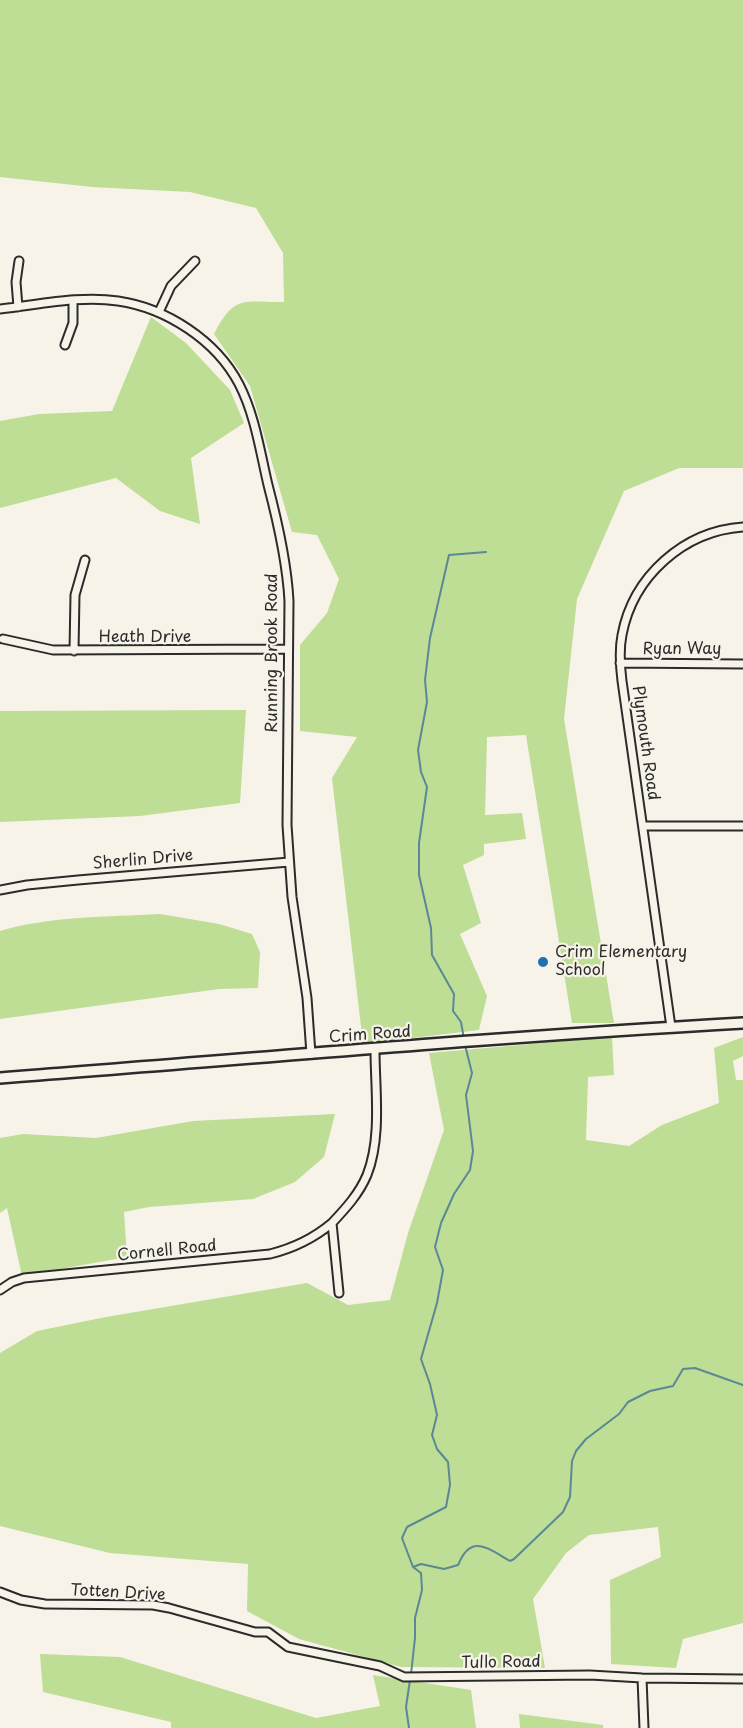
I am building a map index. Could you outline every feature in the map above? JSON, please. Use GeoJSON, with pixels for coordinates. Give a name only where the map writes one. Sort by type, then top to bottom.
{"type":"FeatureCollection","features":[{"type":"Feature","properties":{"kind":"street"},"geometry":{"type":"LineString","coordinates":[[18,307],[16,282],[19,261]]}},
{"type":"Feature","properties":{"kind":"street"},"geometry":{"type":"LineString","coordinates":[[159,312],[171,286],[195,261]]}},
{"type":"Feature","properties":{"kind":"street"},"geometry":{"type":"LineString","coordinates":[[65,345],[74,323],[73,300]]}},
{"type":"Feature","properties":{"kind":"street","name":"Running Brook Road"},"geometry":{"type":"LineString","coordinates":[[0,309],[73,300],[118,301],[159,312],[182,325],[206,344],[232,372],[240,386],[256,434],[285,561],[289,602],[286,825],[307,998],[311,1054]]}},
{"type":"Feature","properties":{"kind":"street","name":"Plymouth Road"},"geometry":{"type":"LineString","coordinates":[[671,1027],[620,663],[621,635],[635,596],[650,574],[668,556],[688,542],[719,530],[743,527]]}},
{"type":"Feature","properties":{"kind":"street"},"geometry":{"type":"LineString","coordinates":[[74,651],[75,595],[85,560]]}},
{"type":"Feature","properties":{"kind":"street","name":"Heath Drive"},"geometry":{"type":"LineString","coordinates":[[3,639],[43,649],[74,651],[288,650]]}},
{"type":"Feature","properties":{"kind":"street","name":"Ryan Way"},"geometry":{"type":"LineString","coordinates":[[620,663],[743,664]]}},
{"type":"Feature","properties":{"kind":"street"},"geometry":{"type":"LineString","coordinates":[[643,826],[743,826]]}},
{"type":"Feature","properties":{"kind":"street","name":"Sherlin Drive"},"geometry":{"type":"LineString","coordinates":[[0,890],[37,884],[289,862]]}},
{"type":"Feature","properties":{"kind":"street","name":"Crim Road"},"geometry":{"type":"LineString","coordinates":[[0,1078],[601,1031],[743,1023]]}},
{"type":"Feature","properties":{"kind":"street","name":"Cornell Road"},"geometry":{"type":"LineString","coordinates":[[0,1290],[24,1278],[270,1254],[305,1242],[332,1223],[355,1197],[367,1175],[375,1126],[375,1050]]}},
{"type":"Feature","properties":{"kind":"street"},"geometry":{"type":"LineString","coordinates":[[332,1223],[339,1293]]}},
{"type":"Feature","properties":{"kind":"street","name":"Totten Drive"},"geometry":{"type":"LineString","coordinates":[[0,1592],[21,1600],[45,1604],[153,1605],[255,1632],[268,1632]]}},
{"type":"Feature","properties":{"kind":"street","name":"Tullo Road"},"geometry":{"type":"LineString","coordinates":[[268,1632],[288,1647],[380,1666],[404,1677],[590,1675],[642,1678],[743,1678]]}},
{"type":"Feature","properties":{"kind":"street"},"geometry":{"type":"LineString","coordinates":[[642,1678],[644,1728]]}},
{"type":"Feature","properties":{"kind":"green space"},"geometry":{"type":"Polygon","coordinates":[[[0,0],[743,0],[743,468],[679,468],[624,491],[577,599],[564,719],[614,1023],[572,1023],[526,735],[487,737],[485,815],[522,813],[526,839],[484,844],[484,855],[463,865],[481,923],[460,934],[487,996],[479,1030],[363,1044],[332,778],[357,737],[300,731],[300,645],[327,613],[339,579],[317,535],[292,532],[250,386],[214,334],[221,321],[235,306],[250,302],[284,302],[283,253],[256,208],[190,192],[92,187],[0,177],[0,0]]]}},
{"type":"Feature","properties":{"kind":"green space"},"geometry":{"type":"Polygon","coordinates":[[[151,317],[186,343],[230,390],[244,423],[191,458],[200,524],[160,511],[116,478],[0,508],[0,421],[39,414],[112,411],[151,317]]]}},
{"type":"Feature","properties":{"kind":"green space"},"geometry":{"type":"Polygon","coordinates":[[[246,710],[240,803],[140,816],[0,822],[0,711],[246,710]]]}},
{"type":"Feature","properties":{"kind":"green space"},"geometry":{"type":"Polygon","coordinates":[[[160,914],[219,924],[252,934],[260,952],[258,988],[219,989],[0,1019],[0,931],[39,922],[160,914]]]}},
{"type":"Feature","properties":{"kind":"green space"},"geometry":{"type":"Polygon","coordinates":[[[612,1037],[614,1075],[588,1077],[586,1140],[629,1146],[662,1125],[719,1103],[714,1048],[743,1037],[743,1056],[733,1061],[736,1080],[743,1080],[743,1623],[683,1639],[676,1668],[611,1664],[610,1580],[661,1557],[658,1527],[589,1535],[566,1553],[533,1599],[545,1668],[401,1667],[299,1639],[247,1611],[248,1564],[110,1553],[0,1526],[0,1353],[37,1331],[307,1283],[348,1305],[390,1300],[408,1233],[444,1130],[429,1053],[612,1037]]]}},
{"type":"Feature","properties":{"kind":"green space"},"geometry":{"type":"Polygon","coordinates":[[[335,1114],[324,1157],[295,1182],[253,1199],[149,1207],[124,1212],[127,1257],[22,1276],[7,1208],[0,1213],[0,1138],[23,1134],[96,1138],[193,1121],[335,1114]]]}},
{"type":"Feature","properties":{"kind":"green space"},"geometry":{"type":"Polygon","coordinates":[[[40,1654],[120,1657],[316,1718],[380,1706],[373,1675],[471,1690],[476,1728],[171,1728],[171,1722],[43,1692],[40,1654]]]}},
{"type":"Feature","properties":{"kind":"green space"},"geometry":{"type":"Polygon","coordinates":[[[519,1714],[603,1725],[603,1728],[520,1728],[519,1714]]]}},
{"type":"Feature","properties":{"kind":"waterway"},"geometry":{"type":"LineString","coordinates":[[464,1039],[461,1022],[453,1011],[454,994],[432,955],[431,928],[419,875],[419,843],[427,787],[421,772],[418,750],[427,702],[425,680],[430,638],[449,555],[486,552]]}},
{"type":"Feature","properties":{"kind":"waterway"},"geometry":{"type":"LineString","coordinates":[[411,1674],[415,1618],[422,1590],[421,1573],[413,1567],[402,1538],[407,1527],[446,1507],[450,1485],[448,1462],[437,1449],[432,1435],[437,1415],[421,1359],[437,1303],[443,1270],[435,1247],[441,1223],[454,1194],[470,1170],[473,1151],[466,1095],[472,1073],[465,1045]]}},
{"type":"Feature","properties":{"kind":"waterway"},"geometry":{"type":"LineString","coordinates":[[413,1567],[421,1564],[444,1569],[458,1565],[468,1549],[474,1546],[487,1548],[510,1561],[514,1559],[563,1512],[570,1497],[572,1461],[576,1451],[586,1439],[619,1414],[628,1402],[650,1391],[673,1386],[683,1369],[695,1368],[743,1385]]}},
{"type":"Feature","properties":{"kind":"waterway"},"geometry":{"type":"LineString","coordinates":[[409,1728],[406,1707],[410,1680]]}},
{"type":"Feature","properties":{"kind":"place","name":"Crim Elementary School"},"geometry":{"type":"Point","coordinates":[543,962]}}]}
